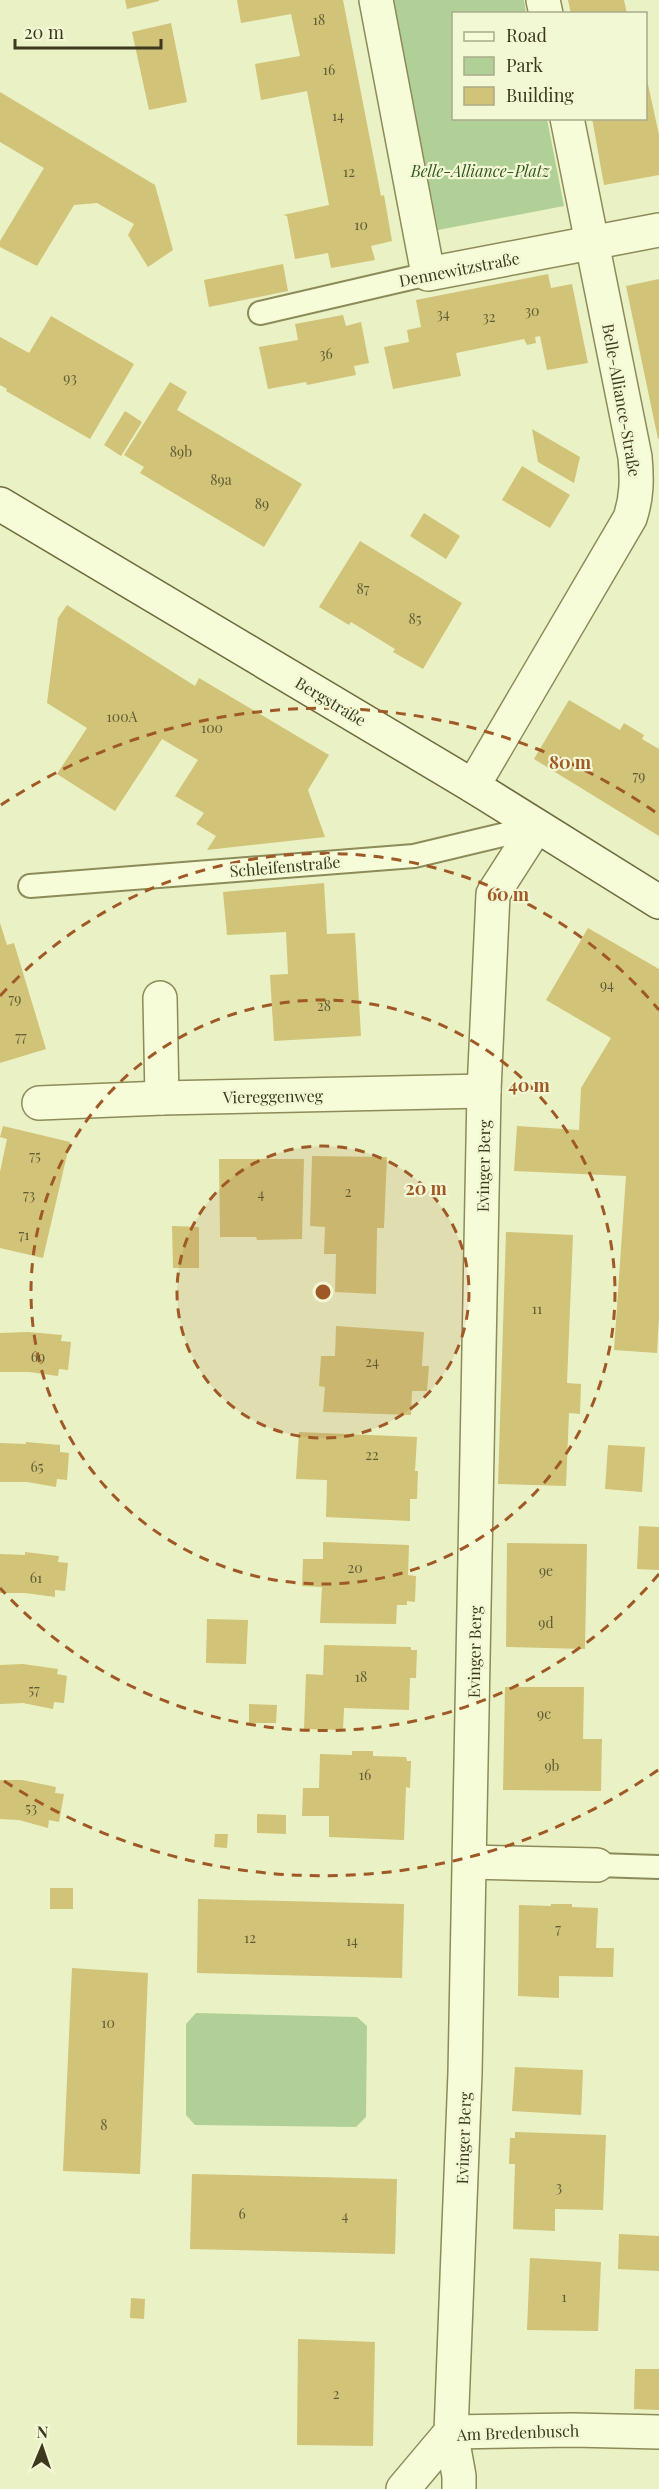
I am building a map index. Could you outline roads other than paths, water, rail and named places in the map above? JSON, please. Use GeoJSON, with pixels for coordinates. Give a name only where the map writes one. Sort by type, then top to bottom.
{"type":"FeatureCollection","features":[{"type":"Feature","properties":{"kind":"street"},"geometry":{"type":"LineString","coordinates":[[376,0],[428,274]]}},
{"type":"Feature","properties":{"kind":"street","name":"Belle-Alliance-Straße"},"geometry":{"type":"LineString","coordinates":[[473,786],[630,518],[638,483],[635,457],[567,120]]}},
{"type":"Feature","properties":{"kind":"street","name":"Dennewitzstraße"},"geometry":{"type":"LineString","coordinates":[[428,274],[659,230]]}},
{"type":"Feature","properties":{"kind":"street","name":"Bergstraße"},"geometry":{"type":"LineString","coordinates":[[0,504],[473,786],[659,902]]}},
{"type":"Feature","properties":{"kind":"street","name":"Evinger Berg"},"geometry":{"type":"LineString","coordinates":[[459,2489],[459,2476],[451,2432],[465,2073],[484,1091],[493,894],[536,827]]}},
{"type":"Feature","properties":{"kind":"street"},"geometry":{"type":"LineString","coordinates":[[39,1103],[162,1098],[160,998]]}},
{"type":"Feature","properties":{"kind":"street","name":"Viereggenweg"},"geometry":{"type":"LineString","coordinates":[[162,1098],[484,1091]]}},
{"type":"Feature","properties":{"kind":"street"},"geometry":{"type":"LineString","coordinates":[[470,1862],[597,1865]]}},
{"type":"Feature","properties":{"kind":"street","name":"Am Bredenbusch"},"geometry":{"type":"LineString","coordinates":[[404,2489],[451,2432],[573,2430],[659,2432]]}},
{"type":"Feature","properties":{"kind":"lane","name":"Dennewitzstraße"},"geometry":{"type":"LineString","coordinates":[[260,313],[428,274]]}},
{"type":"Feature","properties":{"kind":"lane","name":"Schleifenstraße"},"geometry":{"type":"LineString","coordinates":[[30,886],[414,856],[536,827]]}},
{"type":"Feature","properties":{"kind":"lane"},"geometry":{"type":"LineString","coordinates":[[597,1865],[659,1867]]}},
{"type":"Feature","properties":{"kind":"park label","name":"Belle-Alliance-Platz"},"geometry":{"type":"Point","coordinates":[480,170]}}]}
